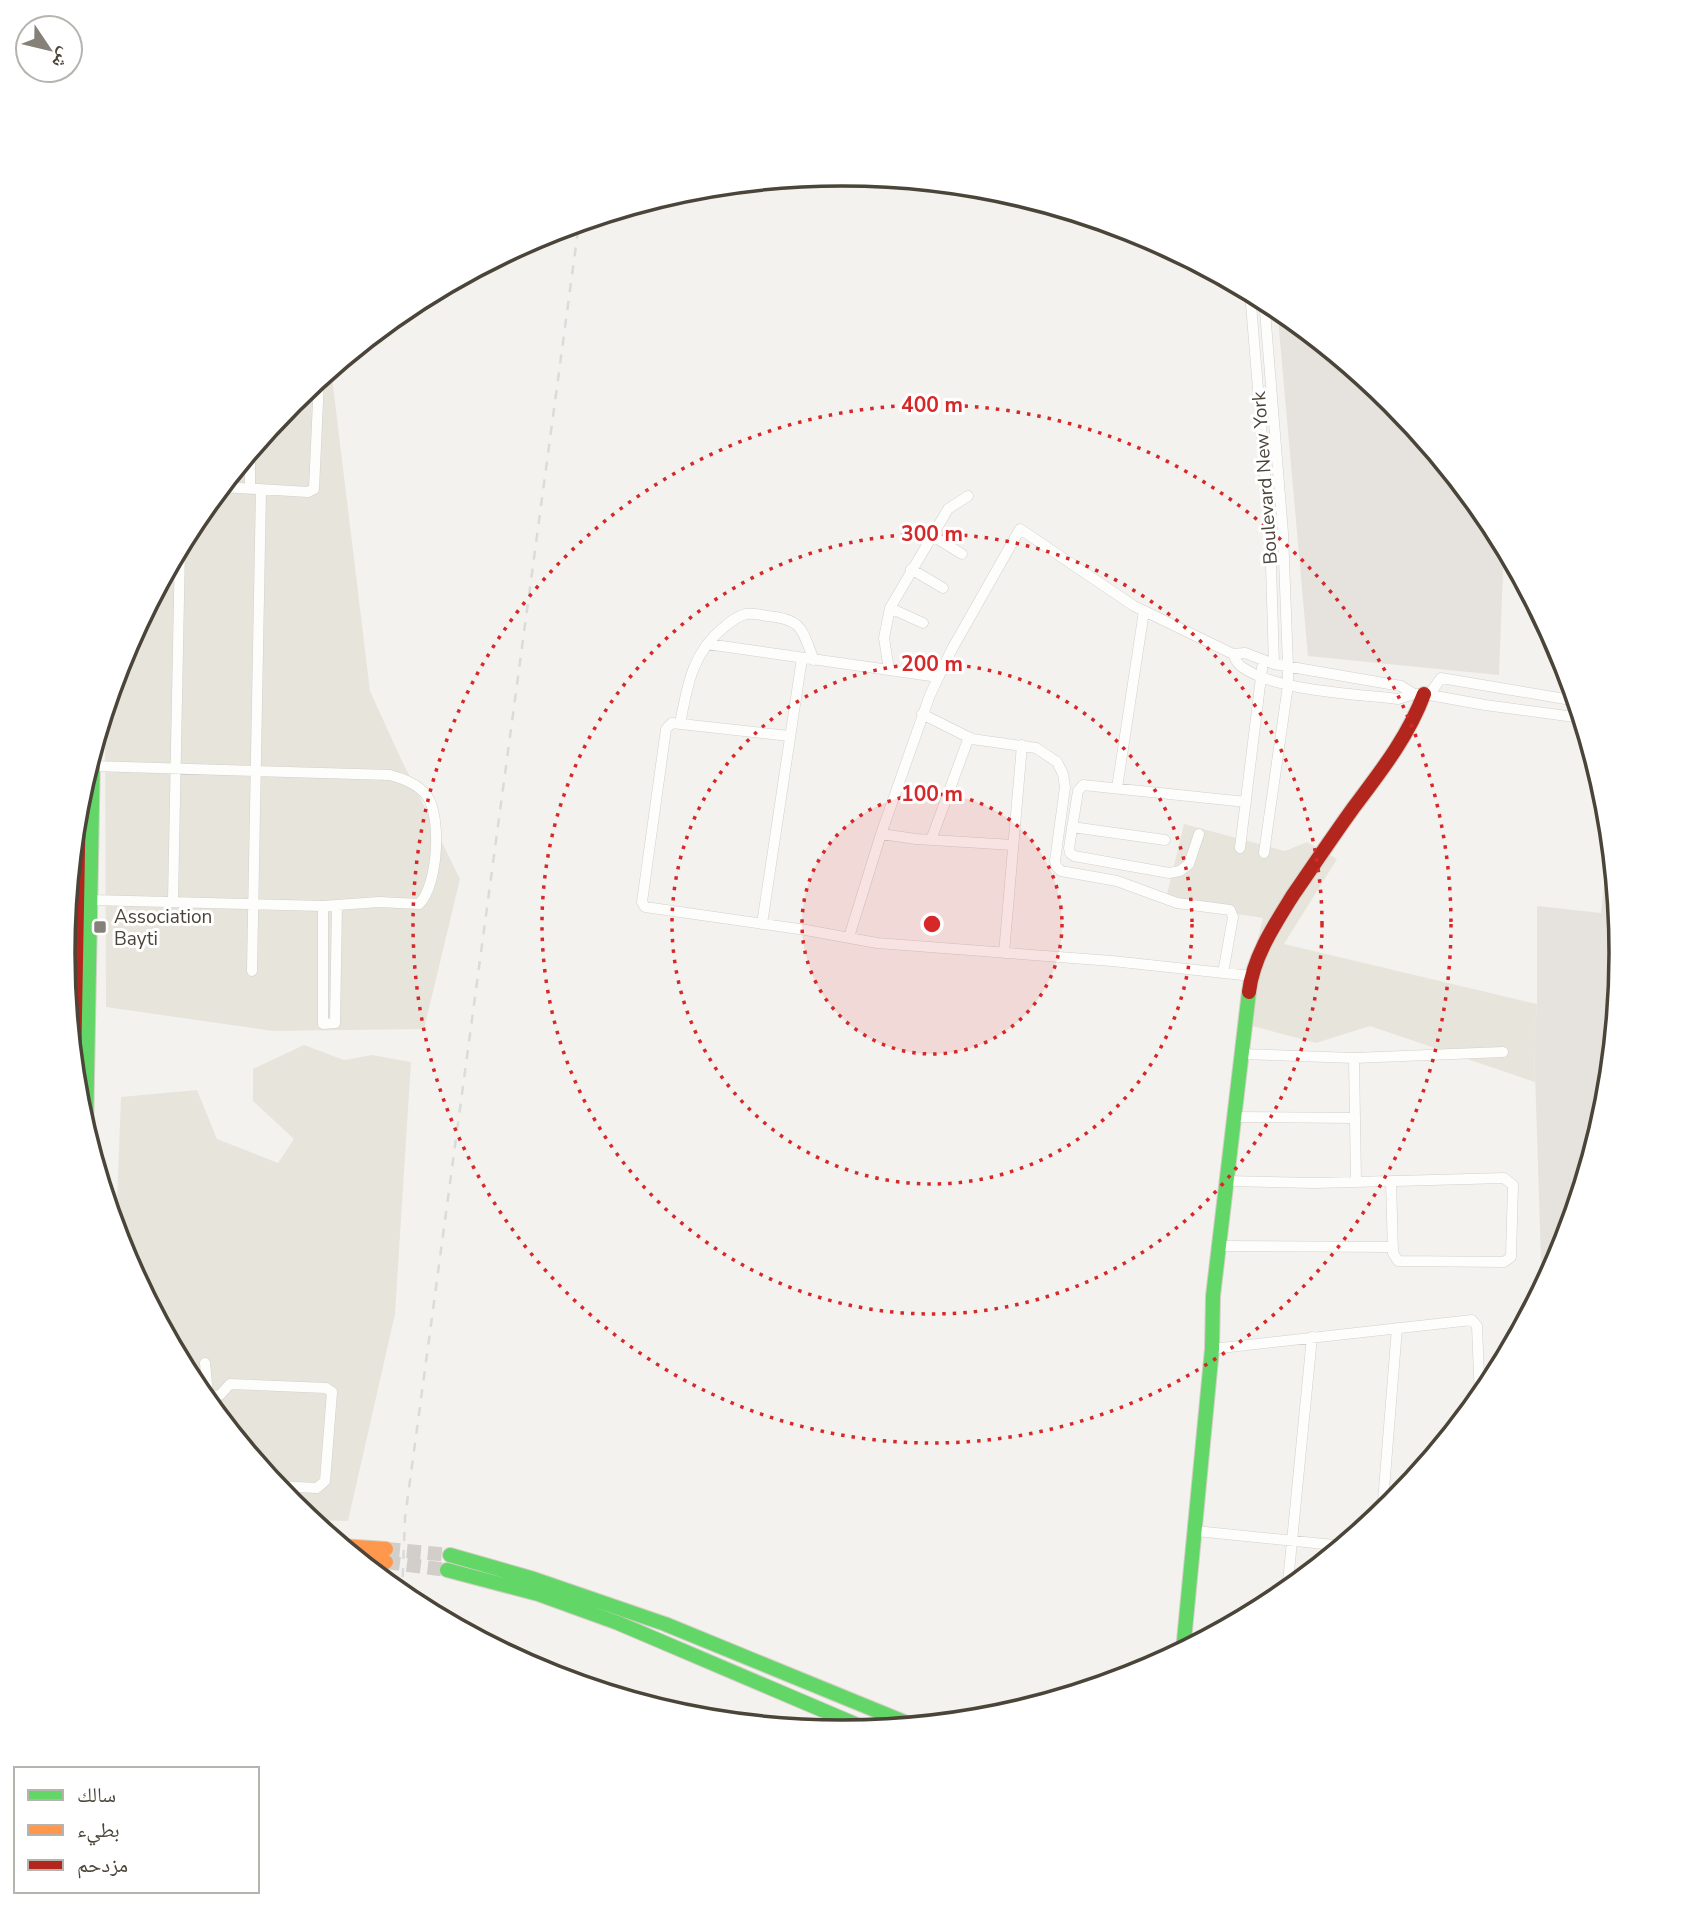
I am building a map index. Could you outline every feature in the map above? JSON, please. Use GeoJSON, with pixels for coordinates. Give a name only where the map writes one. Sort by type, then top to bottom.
{"type":"FeatureCollection","features":[{"type":"Feature","properties":{"kind":"street","name":"Boulevard New York"},"geometry":{"type":"LineString","coordinates":[[1240,848],[1262,678],[1268,663],[1269,534],[1251,305]]}},
{"type":"Feature","properties":{"kind":"street","name":"Boulevard New York"},"geometry":{"type":"LineString","coordinates":[[1264,853],[1288,685],[1283,534],[1265,314]]}},
{"type":"Feature","properties":{"kind":"street"},"geometry":{"type":"LineString","coordinates":[[233,488],[308,492],[314,489],[318,394]]}},
{"type":"Feature","properties":{"kind":"street"},"geometry":{"type":"LineString","coordinates":[[1264,448],[1276,448]]}},
{"type":"Feature","properties":{"kind":"street"},"geometry":{"type":"LineString","coordinates":[[250,467],[250,489]]}},
{"type":"Feature","properties":{"kind":"street"},"geometry":{"type":"LineString","coordinates":[[252,971],[261,489]]}},
{"type":"Feature","properties":{"kind":"street"},"geometry":{"type":"LineString","coordinates":[[888,670],[884,638],[890,608],[948,509],[968,496]]}},
{"type":"Feature","properties":{"kind":"street"},"geometry":{"type":"LineString","coordinates":[[849,937],[922,714],[938,677],[1020,529],[1134,606],[1233,654],[1245,653],[1268,663],[1401,686],[1423,694],[1572,717]]}},
{"type":"Feature","properties":{"kind":"street"},"geometry":{"type":"LineString","coordinates":[[1269,534],[1283,534]]}},
{"type":"Feature","properties":{"kind":"street"},"geometry":{"type":"LineString","coordinates":[[932,535],[962,554]]}},
{"type":"Feature","properties":{"kind":"street"},"geometry":{"type":"LineString","coordinates":[[173,900],[180,568]]}},
{"type":"Feature","properties":{"kind":"street"},"geometry":{"type":"LineString","coordinates":[[911,569],[943,588]]}},
{"type":"Feature","properties":{"kind":"street"},"geometry":{"type":"LineString","coordinates":[[890,608],[923,623]]}},
{"type":"Feature","properties":{"kind":"street"},"geometry":{"type":"LineString","coordinates":[[1116,788],[1144,611]]}},
{"type":"Feature","properties":{"kind":"street"},"geometry":{"type":"LineString","coordinates":[[680,724],[692,669],[712,636],[741,616],[751,613],[788,618],[798,625],[814,660]]}},
{"type":"Feature","properties":{"kind":"street"},"geometry":{"type":"LineString","coordinates":[[707,644],[938,677]]}},
{"type":"Feature","properties":{"kind":"street"},"geometry":{"type":"LineString","coordinates":[[1233,654],[1239,666],[1262,678],[1288,685],[1398,699],[1423,694]]}},
{"type":"Feature","properties":{"kind":"street"},"geometry":{"type":"LineString","coordinates":[[762,924],[802,658]]}},
{"type":"Feature","properties":{"kind":"street"},"geometry":{"type":"LineString","coordinates":[[1184,1641],[1212,1349],[1213,1296],[1252,976],[1271,930],[1328,843],[1400,746],[1423,694],[1441,678],[1566,699]]}},
{"type":"Feature","properties":{"kind":"street"},"geometry":{"type":"LineString","coordinates":[[922,714],[969,737],[1035,748],[1057,762],[1065,787],[1055,861],[1058,869],[1117,881],[1177,903],[1230,910],[1233,917],[1223,973]]}},
{"type":"Feature","properties":{"kind":"street"},"geometry":{"type":"LineString","coordinates":[[790,737],[670,723],[666,729],[642,904],[647,909],[877,943],[1112,961],[1252,976]]}},
{"type":"Feature","properties":{"kind":"street"},"geometry":{"type":"LineString","coordinates":[[932,840],[969,737]]}},
{"type":"Feature","properties":{"kind":"street"},"geometry":{"type":"LineString","coordinates":[[1004,953],[1022,745]]}},
{"type":"Feature","properties":{"kind":"street"},"geometry":{"type":"LineString","coordinates":[[91,900],[173,900],[323,906],[379,902],[408,905],[419,904],[425,898],[433,876],[436,821],[433,808],[417,786],[390,775],[175,768],[100,761]]}},
{"type":"Feature","properties":{"kind":"street"},"geometry":{"type":"LineString","coordinates":[[1199,834],[1189,864],[1180,871],[1169,873],[1074,856],[1069,848],[1081,786],[1246,802]]}},
{"type":"Feature","properties":{"kind":"street"},"geometry":{"type":"LineString","coordinates":[[81,1048],[76,949],[91,900],[93,793]]}},
{"type":"Feature","properties":{"kind":"street"},"geometry":{"type":"LineString","coordinates":[[1072,827],[1165,840]]}},
{"type":"Feature","properties":{"kind":"street"},"geometry":{"type":"LineString","coordinates":[[881,834],[1013,845]]}},
{"type":"Feature","properties":{"kind":"street"},"geometry":{"type":"LineString","coordinates":[[323,906],[323,1024],[335,1023],[337,905]]}},
{"type":"Feature","properties":{"kind":"street"},"geometry":{"type":"LineString","coordinates":[[76,970],[77,908]]}},
{"type":"Feature","properties":{"kind":"street"},"geometry":{"type":"LineString","coordinates":[[323,972],[336,972]]}},
{"type":"Feature","properties":{"kind":"street"},"geometry":{"type":"LineString","coordinates":[[1241,1054],[1354,1058],[1503,1052]]}},
{"type":"Feature","properties":{"kind":"street"},"geometry":{"type":"LineString","coordinates":[[1354,1058],[1356,1182]]}},
{"type":"Feature","properties":{"kind":"street"},"geometry":{"type":"LineString","coordinates":[[1234,1118],[1355,1118]]}},
{"type":"Feature","properties":{"kind":"street"},"geometry":{"type":"LineString","coordinates":[[1226,1181],[1356,1182],[1391,1181],[1504,1178],[1513,1185],[1513,1255],[1507,1261],[1400,1263],[1394,1256],[1392,1247],[1391,1181]]}},
{"type":"Feature","properties":{"kind":"street"},"geometry":{"type":"LineString","coordinates":[[1219,1246],[1392,1247]]}},
{"type":"Feature","properties":{"kind":"street"},"geometry":{"type":"LineString","coordinates":[[1212,1349],[1472,1320],[1477,1326],[1479,1381]]}},
{"type":"Feature","properties":{"kind":"street"},"geometry":{"type":"LineString","coordinates":[[1383,1498],[1397,1328]]}},
{"type":"Feature","properties":{"kind":"street"},"geometry":{"type":"LineString","coordinates":[[1288,1577],[1312,1337]]}},
{"type":"Feature","properties":{"kind":"street"},"geometry":{"type":"LineString","coordinates":[[205,1363],[205,1380]]}},
{"type":"Feature","properties":{"kind":"street"},"geometry":{"type":"LineString","coordinates":[[216,1395],[220,1395],[230,1384],[326,1388],[332,1392],[325,1481],[317,1488],[292,1487]]}},
{"type":"Feature","properties":{"kind":"street"},"geometry":{"type":"LineString","coordinates":[[1196,1531],[1331,1545]]}},
{"type":"Feature","properties":{"kind":"street"},"geometry":{"type":"LineString","coordinates":[[361,1550],[386,1555],[370,1558]]}},
{"type":"Feature","properties":{"kind":"street"},"geometry":{"type":"LineString","coordinates":[[449,1563],[665,1624],[896,1719]]}},
{"type":"Feature","properties":{"kind":"street"},"geometry":{"type":"LineString","coordinates":[[576,1601],[618,1623],[847,1721]]}},
{"type":"Feature","properties":{"kind":"shaded area"},"geometry":{"type":"Polygon","coordinates":[[[1278,323],[1310,345],[1385,411],[1451,486],[1503,564],[1499,675],[1308,656],[1278,323]]]}},
{"type":"Feature","properties":{"kind":"shaded area"},"geometry":{"type":"Polygon","coordinates":[[[332,381],[370,691],[460,879],[424,1029],[273,1031],[106,1007],[105,742],[116,707],[154,614],[205,527],[234,486],[266,448],[332,381]]]}},
{"type":"Feature","properties":{"kind":"shaded area"},"geometry":{"type":"Polygon","coordinates":[[[1184,824],[1285,851],[1307,842],[1337,859],[1284,944],[1537,1004],[1535,1082],[1370,1026],[1316,1043],[1237,1022],[1263,918],[1165,903],[1184,824]]]}},
{"type":"Feature","properties":{"kind":"shaded area"},"geometry":{"type":"Polygon","coordinates":[[[1605,875],[1610,954],[1603,1054],[1584,1152],[1569,1200],[1541,1269],[1534,1042],[1537,1004],[1537,906],[1601,913],[1605,875]]]}},
{"type":"Feature","properties":{"kind":"shaded area"},"geometry":{"type":"Polygon","coordinates":[[[304,1045],[344,1060],[372,1055],[411,1062],[395,1314],[348,1521],[327,1520],[300,1496],[234,1421],[178,1337],[154,1293],[117,1203],[121,1097],[197,1090],[217,1139],[278,1163],[294,1139],[253,1101],[253,1069],[304,1045]]]}},
{"type":"Feature","properties":{"kind":"tunnel"},"geometry":{"type":"LineString","coordinates":[[386,1549],[450,1555]]}},
{"type":"Feature","properties":{"kind":"tunnel"},"geometry":{"type":"LineString","coordinates":[[386,1562],[447,1570]]}},
{"type":"Feature","properties":{"kind":"railway"},"geometry":{"type":"LineString","coordinates":[[403,1581],[405,1518],[578,234]]}},
{"type":"Feature","properties":{"kind":"traffic: fast"},"geometry":{"type":"LineString","coordinates":[[87,1084],[92,794]]}},
{"type":"Feature","properties":{"kind":"traffic: fast"},"geometry":{"type":"LineString","coordinates":[[1184,1641],[1212,1349],[1213,1296],[1249,992]]}},
{"type":"Feature","properties":{"kind":"traffic: fast"},"geometry":{"type":"LineString","coordinates":[[450,1555],[534,1579],[665,1624],[896,1719]]}},
{"type":"Feature","properties":{"kind":"traffic: fast"},"geometry":{"type":"LineString","coordinates":[[447,1570],[538,1594],[618,1623],[847,1721]]}},
{"type":"Feature","properties":{"kind":"traffic: slow"},"geometry":{"type":"LineString","coordinates":[[357,1547],[386,1549]]}},
{"type":"Feature","properties":{"kind":"traffic: slow"},"geometry":{"type":"LineString","coordinates":[[374,1561],[386,1562]]}},
{"type":"Feature","properties":{"kind":"traffic: jam"},"geometry":{"type":"LineString","coordinates":[[1249,992],[1255,966],[1279,917],[1393,753],[1418,710],[1424,694]]}},
{"type":"Feature","properties":{"kind":"traffic: jam"},"geometry":{"type":"LineString","coordinates":[[76,973],[77,902]]}},
{"type":"Feature","properties":{"kind":"place","name":"Association Bayti"},"geometry":{"type":"Point","coordinates":[100,927]}}]}
